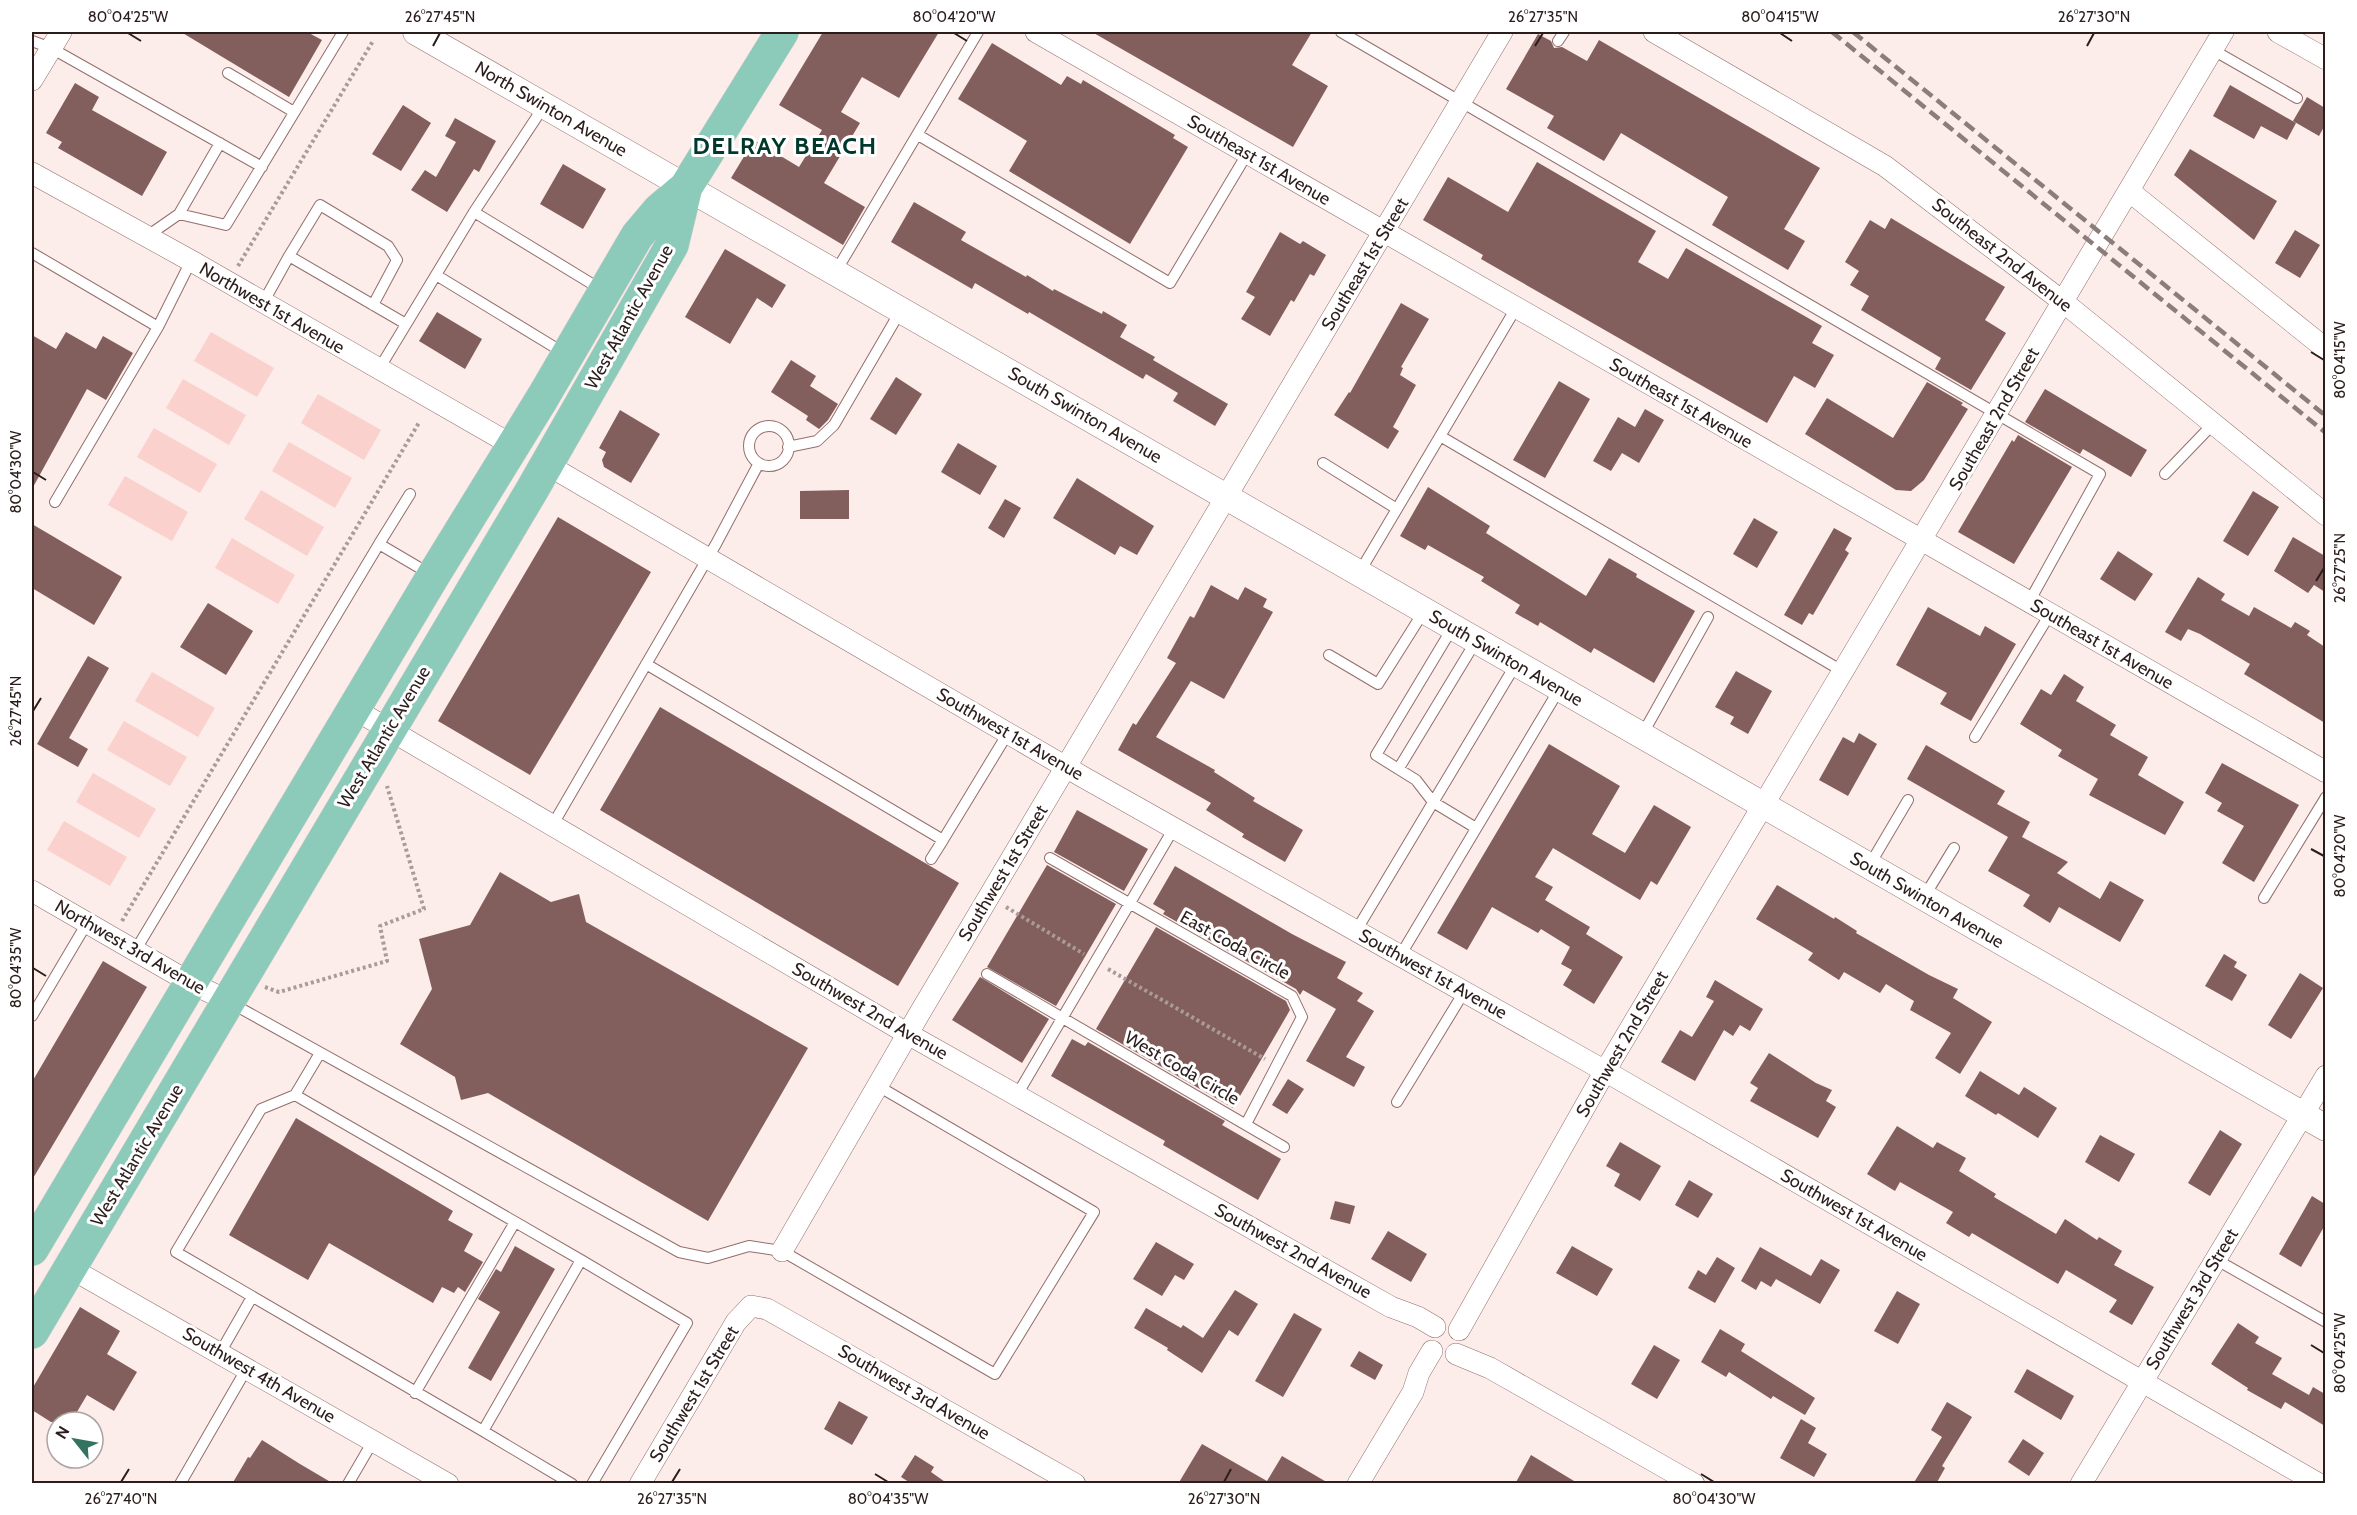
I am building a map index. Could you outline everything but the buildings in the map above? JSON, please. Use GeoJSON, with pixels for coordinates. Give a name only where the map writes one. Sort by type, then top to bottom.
{"type":"FeatureCollection","features":[{"type":"Feature","properties":{"kind":"main road"},"geometry":{"type":"LineString","coordinates":[[686,187],[782,32]]}},
{"type":"Feature","properties":{"kind":"main road","name":"West Atlantic Avenue"},"geometry":{"type":"LineString","coordinates":[[32,1247],[433,576],[543,398],[637,236],[659,210],[686,187]]}},
{"type":"Feature","properties":{"kind":"main road","name":"West Atlantic Avenue"},"geometry":{"type":"LineString","coordinates":[[32,1332],[522,506],[672,245],[686,187]]}},
{"type":"Feature","properties":{"kind":"main road"},"geometry":{"type":"LineString","coordinates":[[543,398],[546,464]]}},
{"type":"Feature","properties":{"kind":"main road"},"geometry":{"type":"LineString","coordinates":[[512,445],[522,506]]}},
{"type":"Feature","properties":{"kind":"main road"},"geometry":{"type":"LineString","coordinates":[[70,1268],[62,1257],[60,1246],[62,1226],[82,1165]]}},
{"type":"Feature","properties":{"kind":"main road"},"geometry":{"type":"LineString","coordinates":[[32,1247],[42,1259],[44,1274],[43,1291],[32,1325]]}},
{"type":"Feature","properties":{"kind":"street","name":"North Swinton Avenue"},"geometry":{"type":"LineString","coordinates":[[416,32],[686,187]]}},
{"type":"Feature","properties":{"kind":"street","name":"Southeast 1st Avenue"},"geometry":{"type":"LineString","coordinates":[[1036,32],[2325,772]]}},
{"type":"Feature","properties":{"kind":"street","name":"Southeast 1st Street"},"geometry":{"type":"LineString","coordinates":[[1226,496],[1502,32]]}},
{"type":"Feature","properties":{"kind":"street","name":"Southeast 2nd Avenue"},"geometry":{"type":"LineString","coordinates":[[1654,32],[1885,166],[2062,302],[2325,515]]}},
{"type":"Feature","properties":{"kind":"street","name":"Southeast 2nd Street"},"geometry":{"type":"LineString","coordinates":[[1764,806],[2223,32]]}},
{"type":"Feature","properties":{"kind":"street"},"geometry":{"type":"LineString","coordinates":[[2278,32],[2325,59]]}},
{"type":"Feature","properties":{"kind":"street"},"geometry":{"type":"LineString","coordinates":[[32,80],[48,40]]}},
{"type":"Feature","properties":{"kind":"street","name":"Northwest 1st Avenue"},"geometry":{"type":"LineString","coordinates":[[32,173],[191,261],[512,445]]}},
{"type":"Feature","properties":{"kind":"street","name":"South Swinton Avenue"},"geometry":{"type":"LineString","coordinates":[[686,187],[2325,1128]]}},
{"type":"Feature","properties":{"kind":"street"},"geometry":{"type":"LineString","coordinates":[[2129,191],[2325,349]]}},
{"type":"Feature","properties":{"kind":"street","name":"Southwest 1st Avenue"},"geometry":{"type":"LineString","coordinates":[[546,464],[1008,733],[1605,1071],[2319,1484]]}},
{"type":"Feature","properties":{"kind":"street","name":"Southwest 1st Street"},"geometry":{"type":"LineString","coordinates":[[782,1251],[1226,496]]}},
{"type":"Feature","properties":{"kind":"street","name":"Southwest 2nd Avenue"},"geometry":{"type":"LineString","coordinates":[[354,709],[908,1034],[1391,1306],[1415,1331],[1445,1341],[1694,1484]]}},
{"type":"Feature","properties":{"kind":"street","name":"Southwest 2nd Street"},"geometry":{"type":"LineString","coordinates":[[1358,1484],[1413,1392],[1419,1372],[1445,1341],[1466,1295],[1485,1285],[1605,1071],[1764,806]]}},
{"type":"Feature","properties":{"kind":"street","name":"Northwest 3rd Avenue"},"geometry":{"type":"LineString","coordinates":[[32,891],[228,1002]]}},
{"type":"Feature","properties":{"kind":"street","name":"Southwest 3rd Street"},"geometry":{"type":"LineString","coordinates":[[2081,1484],[2325,1076]]}},
{"type":"Feature","properties":{"kind":"street","name":"Southwest 4th Avenue"},"geometry":{"type":"LineString","coordinates":[[70,1268],[448,1484]]}},
{"type":"Feature","properties":{"kind":"street","name":"Southwest 1st Street"},"geometry":{"type":"LineString","coordinates":[[640,1484],[736,1322],[751,1306]]}},
{"type":"Feature","properties":{"kind":"street","name":"Southwest 3rd Avenue"},"geometry":{"type":"LineString","coordinates":[[751,1306],[767,1309],[1075,1484]]}},
{"type":"Feature","properties":{"kind":"lane"},"geometry":{"type":"LineString","coordinates":[[179,214],[226,225],[343,32]]}},
{"type":"Feature","properties":{"kind":"lane"},"geometry":{"type":"LineString","coordinates":[[836,273],[978,32]]}},
{"type":"Feature","properties":{"kind":"lane"},"geometry":{"type":"LineString","coordinates":[[1341,32],[1355,35],[1461,100],[2100,474],[2029,602]]}},
{"type":"Feature","properties":{"kind":"lane"},"geometry":{"type":"LineString","coordinates":[[48,40],[262,166]]}},
{"type":"Feature","properties":{"kind":"lane"},"geometry":{"type":"LineString","coordinates":[[2212,50],[2297,98]]}},
{"type":"Feature","properties":{"kind":"lane"},"geometry":{"type":"LineString","coordinates":[[228,73],[294,112]]}},
{"type":"Feature","properties":{"kind":"lane"},"geometry":{"type":"LineString","coordinates":[[379,369],[474,212],[544,106]]}},
{"type":"Feature","properties":{"kind":"lane"},"geometry":{"type":"LineString","coordinates":[[918,135],[1170,283],[1248,154]]}},
{"type":"Feature","properties":{"kind":"lane"},"geometry":{"type":"LineString","coordinates":[[146,238],[179,214],[220,143]]}},
{"type":"Feature","properties":{"kind":"lane"},"geometry":{"type":"LineString","coordinates":[[263,304],[320,205],[388,246],[397,260],[373,305]]}},
{"type":"Feature","properties":{"kind":"lane"},"geometry":{"type":"LineString","coordinates":[[474,212],[604,291]]}},
{"type":"Feature","properties":{"kind":"lane"},"geometry":{"type":"LineString","coordinates":[[32,253],[158,327]]}},
{"type":"Feature","properties":{"kind":"lane"},"geometry":{"type":"LineString","coordinates":[[290,256],[406,324]]}},
{"type":"Feature","properties":{"kind":"lane"},"geometry":{"type":"LineString","coordinates":[[55,502],[158,327],[191,261]]}},
{"type":"Feature","properties":{"kind":"lane"},"geometry":{"type":"LineString","coordinates":[[436,275],[567,355]]}},
{"type":"Feature","properties":{"kind":"lane"},"geometry":{"type":"LineString","coordinates":[[1359,573],[1516,308]]}},
{"type":"Feature","properties":{"kind":"lane"},"geometry":{"type":"LineString","coordinates":[[788,447],[817,441],[834,425],[901,310]]}},
{"type":"Feature","properties":{"kind":"lane"},"geometry":{"type":"LineString","coordinates":[[2165,474],[2214,424]]}},
{"type":"Feature","properties":{"kind":"lane"},"geometry":{"type":"LineString","coordinates":[[768,426],[781,430],[788,441],[788,447],[787,454],[778,463],[772,465],[759,463],[754,459],[749,447],[752,435],[768,426]]}},
{"type":"Feature","properties":{"kind":"lane"},"geometry":{"type":"LineString","coordinates":[[1440,436],[1844,672]]}},
{"type":"Feature","properties":{"kind":"lane"},"geometry":{"type":"LineString","coordinates":[[552,826],[707,558],[759,463]]}},
{"type":"Feature","properties":{"kind":"lane"},"geometry":{"type":"LineString","coordinates":[[1323,463],[1397,509]]}},
{"type":"Feature","properties":{"kind":"lane"},"geometry":{"type":"LineString","coordinates":[[135,951],[410,494]]}},
{"type":"Feature","properties":{"kind":"lane"},"geometry":{"type":"LineString","coordinates":[[379,544],[433,576]]}},
{"type":"Feature","properties":{"kind":"lane"},"geometry":{"type":"LineString","coordinates":[[1329,655],[1378,684],[1425,611]]}},
{"type":"Feature","properties":{"kind":"lane"},"geometry":{"type":"LineString","coordinates":[[1976,737],[2050,614]]}},
{"type":"Feature","properties":{"kind":"lane"},"geometry":{"type":"LineString","coordinates":[[1642,736],[1708,617]]}},
{"type":"Feature","properties":{"kind":"lane"},"geometry":{"type":"LineString","coordinates":[[1454,627],[1376,754],[1416,780],[1433,802],[1476,828]]}},
{"type":"Feature","properties":{"kind":"lane"},"geometry":{"type":"LineString","coordinates":[[1399,768],[1476,640]]}},
{"type":"Feature","properties":{"kind":"lane"},"geometry":{"type":"LineString","coordinates":[[1356,931],[1516,663]]}},
{"type":"Feature","properties":{"kind":"lane"},"geometry":{"type":"LineString","coordinates":[[646,664],[943,840]]}},
{"type":"Feature","properties":{"kind":"lane"},"geometry":{"type":"LineString","coordinates":[[1400,956],[1560,688]]}},
{"type":"Feature","properties":{"kind":"lane"},"geometry":{"type":"LineString","coordinates":[[931,859],[1008,733]]}},
{"type":"Feature","properties":{"kind":"lane"},"geometry":{"type":"LineString","coordinates":[[2264,898],[2325,797]]}},
{"type":"Feature","properties":{"kind":"lane"},"geometry":{"type":"LineString","coordinates":[[1869,866],[1908,800]]}},
{"type":"Feature","properties":{"kind":"lane"},"geometry":{"type":"LineString","coordinates":[[1017,1095],[1174,828]]}},
{"type":"Feature","properties":{"kind":"lane"},"geometry":{"type":"LineString","coordinates":[[1924,898],[1954,848]]}},
{"type":"Feature","properties":{"kind":"lane"},"geometry":{"type":"LineString","coordinates":[[1050,858],[1129,904]]}},
{"type":"Feature","properties":{"kind":"lane","name":"East Coda Circle"},"geometry":{"type":"LineString","coordinates":[[1129,904],[1292,996],[1302,1017],[1246,1124]]}},
{"type":"Feature","properties":{"kind":"lane"},"geometry":{"type":"LineString","coordinates":[[32,1017],[87,923]]}},
{"type":"Feature","properties":{"kind":"lane","name":"West Coda Circle"},"geometry":{"type":"LineString","coordinates":[[987,974],[1284,1147]]}},
{"type":"Feature","properties":{"kind":"lane"},"geometry":{"type":"LineString","coordinates":[[1397,1102],[1464,992]]}},
{"type":"Feature","properties":{"kind":"lane"},"geometry":{"type":"LineString","coordinates":[[228,1002],[679,1252],[708,1258],[749,1246],[782,1251],[995,1374],[1094,1212],[878,1086]]}},
{"type":"Feature","properties":{"kind":"lane"},"geometry":{"type":"LineString","coordinates":[[320,1053],[295,1095],[261,1109],[176,1252],[572,1484]]}},
{"type":"Feature","properties":{"kind":"lane"},"geometry":{"type":"LineString","coordinates":[[295,1095],[687,1323],[592,1484]]}},
{"type":"Feature","properties":{"kind":"lane"},"geometry":{"type":"LineString","coordinates":[[415,1393],[515,1222]]}},
{"type":"Feature","properties":{"kind":"lane"},"geometry":{"type":"LineString","coordinates":[[2216,1259],[2325,1322]]}},
{"type":"Feature","properties":{"kind":"lane"},"geometry":{"type":"LineString","coordinates":[[483,1431],[581,1260]]}},
{"type":"Feature","properties":{"kind":"lane"},"geometry":{"type":"LineString","coordinates":[[220,1353],[252,1297]]}},
{"type":"Feature","properties":{"kind":"lane"},"geometry":{"type":"LineString","coordinates":[[180,1484],[247,1368]]}},
{"type":"Feature","properties":{"kind":"lane"},"geometry":{"type":"LineString","coordinates":[[348,1484],[373,1441]]}},
{"type":"Feature","properties":{"kind":"path"},"geometry":{"type":"LineString","coordinates":[[237,269],[373,41]]}},
{"type":"Feature","properties":{"kind":"path"},"geometry":{"type":"LineString","coordinates":[[121,922],[420,421]]}},
{"type":"Feature","properties":{"kind":"path"},"geometry":{"type":"LineString","coordinates":[[264,987],[279,992],[387,961],[380,926],[424,909],[387,785]]}},
{"type":"Feature","properties":{"kind":"path"},"geometry":{"type":"LineString","coordinates":[[1006,906],[1087,956]]}},
{"type":"Feature","properties":{"kind":"path"},"geometry":{"type":"LineString","coordinates":[[1107,968],[1266,1059]]}},
{"type":"Feature","properties":{"kind":"shaded area"},"geometry":{"type":"Polygon","coordinates":[[[211,332],[274,368],[257,397],[194,361],[211,332]]]}},
{"type":"Feature","properties":{"kind":"shaded area"},"geometry":{"type":"Polygon","coordinates":[[[183,379],[246,415],[229,445],[166,408],[183,379]]]}},
{"type":"Feature","properties":{"kind":"shaded area"},"geometry":{"type":"Polygon","coordinates":[[[318,394],[381,430],[364,460],[301,423],[318,394]]]}},
{"type":"Feature","properties":{"kind":"shaded area"},"geometry":{"type":"Polygon","coordinates":[[[154,428],[217,464],[200,493],[137,457],[154,428]]]}},
{"type":"Feature","properties":{"kind":"shaded area"},"geometry":{"type":"Polygon","coordinates":[[[289,442],[352,478],[335,508],[272,471],[289,442]]]}},
{"type":"Feature","properties":{"kind":"shaded area"},"geometry":{"type":"Polygon","coordinates":[[[125,476],[188,512],[172,541],[108,505],[125,476]]]}},
{"type":"Feature","properties":{"kind":"shaded area"},"geometry":{"type":"Polygon","coordinates":[[[261,490],[324,527],[307,556],[244,519],[261,490]]]}},
{"type":"Feature","properties":{"kind":"shaded area"},"geometry":{"type":"Polygon","coordinates":[[[232,538],[295,575],[278,604],[215,568],[232,538]]]}},
{"type":"Feature","properties":{"kind":"shaded area"},"geometry":{"type":"Polygon","coordinates":[[[152,672],[215,708],[198,737],[135,701],[152,672]]]}},
{"type":"Feature","properties":{"kind":"shaded area"},"geometry":{"type":"Polygon","coordinates":[[[124,721],[187,757],[170,786],[107,750],[124,721]]]}},
{"type":"Feature","properties":{"kind":"shaded area"},"geometry":{"type":"Polygon","coordinates":[[[93,773],[156,809],[139,838],[76,802],[93,773]]]}},
{"type":"Feature","properties":{"kind":"shaded area"},"geometry":{"type":"Polygon","coordinates":[[[64,821],[127,857],[110,886],[47,850],[64,821]]]}},
{"type":"Feature","properties":{"kind":"railway"},"geometry":{"type":"LineString","coordinates":[[1832,32],[2326,433]]}},
{"type":"Feature","properties":{"kind":"railway"},"geometry":{"type":"LineString","coordinates":[[1853,32],[2326,416]]}},
{"type":"Feature","properties":{"kind":"district","name":"DELRAY BEACH"},"geometry":{"type":"Point","coordinates":[785,145]}}]}
